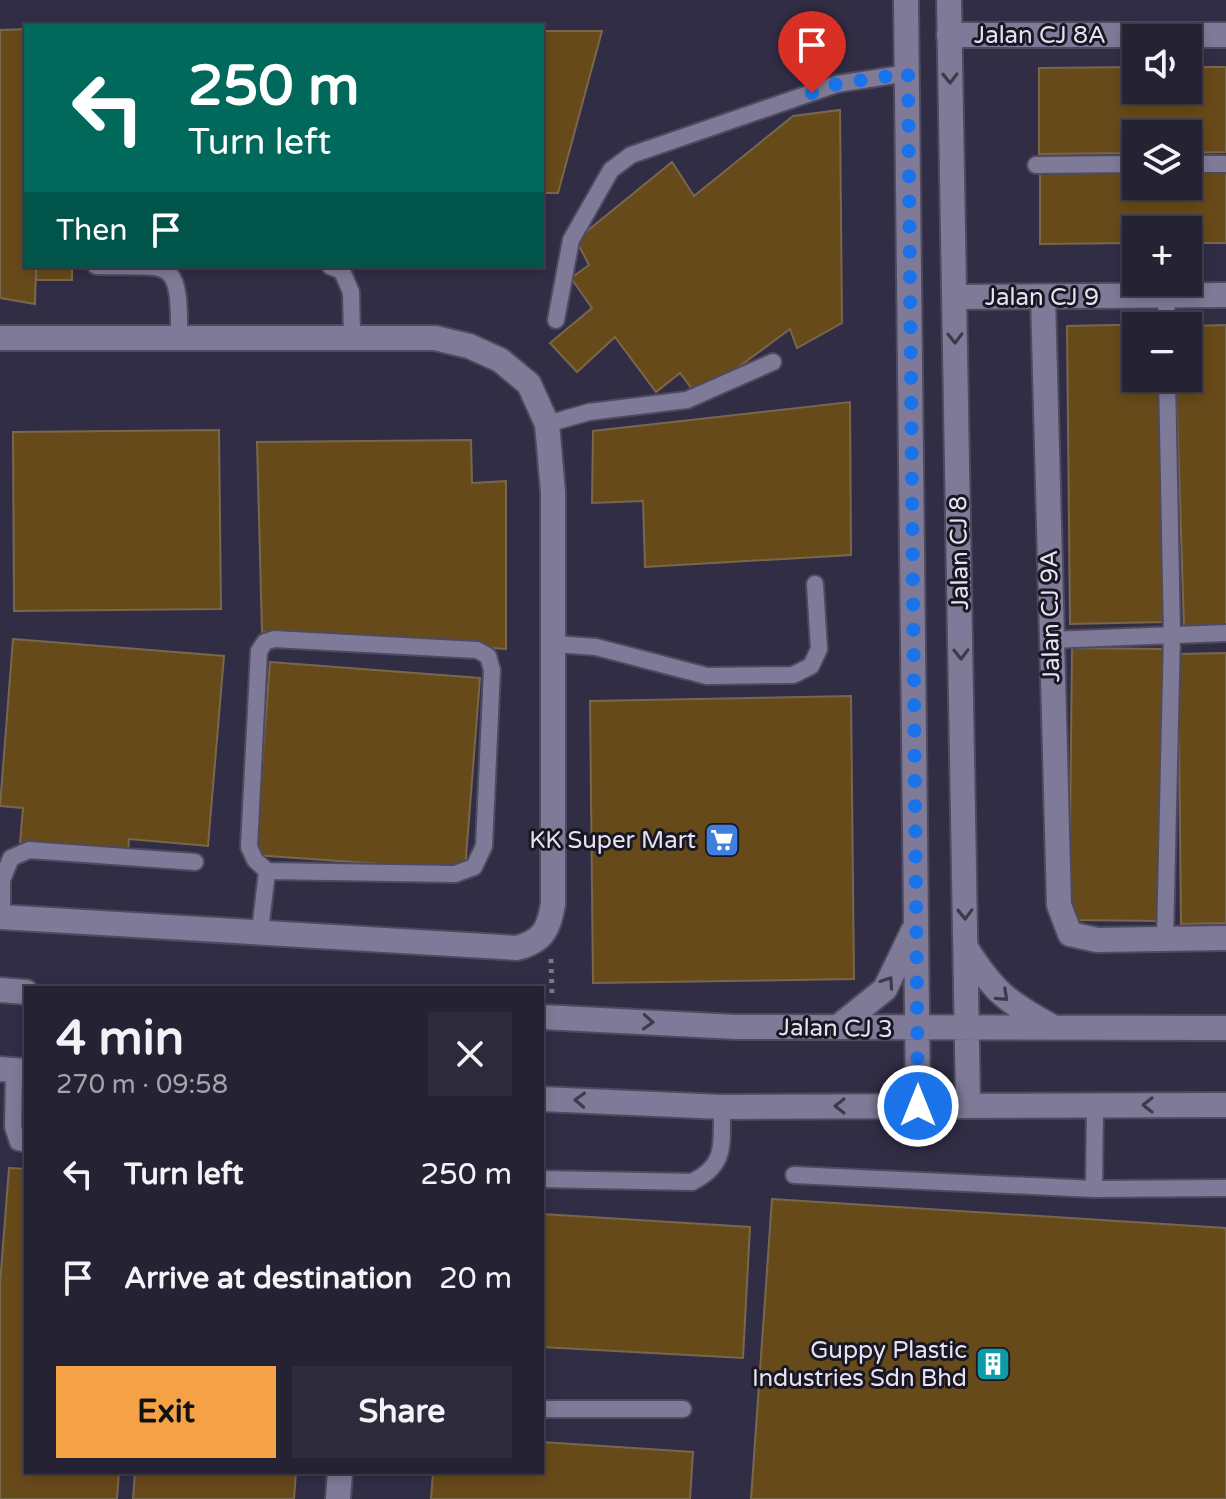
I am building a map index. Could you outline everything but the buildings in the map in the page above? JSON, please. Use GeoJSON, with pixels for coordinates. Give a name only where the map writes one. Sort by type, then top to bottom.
{"type":"FeatureCollection","features":[{"type":"Feature","properties":{"kind":"street","name":"Jalan CJ 8"},"geometry":{"type":"LineString","coordinates":[[906,0],[918,1106]]}},
{"type":"Feature","properties":{"kind":"street","name":"Jalan CJ 8"},"geometry":{"type":"LineString","coordinates":[[949,0],[968,1105]]}},
{"type":"Feature","properties":{"kind":"street","name":"Jalan CJ 8A"},"geometry":{"type":"LineString","coordinates":[[949,35],[1226,35]]}},
{"type":"Feature","properties":{"kind":"street","name":"Jalan CJ 9"},"geometry":{"type":"LineString","coordinates":[[1202,295],[1226,295]]}},
{"type":"Feature","properties":{"kind":"street","name":"Jalan CJ 9"},"geometry":{"type":"LineString","coordinates":[[955,297],[1166,296]]}},
{"type":"Feature","properties":{"kind":"street","name":"Jalan CJ 9A"},"geometry":{"type":"LineString","coordinates":[[1043,297],[1059,905],[1070,934],[1097,940],[1165,939]]}},
{"type":"Feature","properties":{"kind":"street"},"geometry":{"type":"LineString","coordinates":[[0,338],[435,338],[469,346],[500,360],[529,384],[547,424],[553,492],[555,644],[553,904],[545,935],[534,944],[517,948],[1,917]]}},
{"type":"Feature","properties":{"kind":"street"},"geometry":{"type":"LineString","coordinates":[[838,1027],[885,989],[918,921]]}},
{"type":"Feature","properties":{"kind":"street"},"geometry":{"type":"LineString","coordinates":[[1165,939],[1226,938]]}},
{"type":"Feature","properties":{"kind":"street"},"geometry":{"type":"LineString","coordinates":[[966,948],[985,978],[1008,1002],[1054,1028]]}},
{"type":"Feature","properties":{"kind":"street"},"geometry":{"type":"LineString","coordinates":[[0,990],[24,992]]}},
{"type":"Feature","properties":{"kind":"street","name":"Jalan CJ 3"},"geometry":{"type":"LineString","coordinates":[[547,1017],[736,1027],[1226,1028]]}},
{"type":"Feature","properties":{"kind":"street"},"geometry":{"type":"LineString","coordinates":[[544,1099],[722,1107],[1226,1105]]}},
{"type":"Feature","properties":{"kind":"street"},"geometry":{"type":"LineString","coordinates":[[338,1499],[340,1474]]}},
{"type":"Feature","properties":{"kind":"lane"},"geometry":{"type":"LineString","coordinates":[[556,320],[571,240],[611,170],[631,155],[837,84],[908,73]]}},
{"type":"Feature","properties":{"kind":"lane"},"geometry":{"type":"LineString","coordinates":[[1036,165],[1122,164]]}},
{"type":"Feature","properties":{"kind":"lane"},"geometry":{"type":"LineString","coordinates":[[1202,164],[1226,164]]}},
{"type":"Feature","properties":{"kind":"lane"},"geometry":{"type":"LineString","coordinates":[[163,268],[176,278],[180,294],[179,337]]}},
{"type":"Feature","properties":{"kind":"lane"},"geometry":{"type":"LineString","coordinates":[[335,268],[342,271],[351,292],[352,336]]}},
{"type":"Feature","properties":{"kind":"lane"},"geometry":{"type":"LineString","coordinates":[[1166,296],[1167,312]]}},
{"type":"Feature","properties":{"kind":"lane"},"geometry":{"type":"LineString","coordinates":[[547,424],[589,412],[687,400],[773,362]]}},
{"type":"Feature","properties":{"kind":"lane"},"geometry":{"type":"LineString","coordinates":[[1165,939],[1172,634],[1167,392]]}},
{"type":"Feature","properties":{"kind":"lane"},"geometry":{"type":"LineString","coordinates":[[555,644],[596,647],[707,676],[793,675],[811,666],[819,649],[815,584]]}},
{"type":"Feature","properties":{"kind":"lane"},"geometry":{"type":"LineString","coordinates":[[1050,640],[1226,633]]}},
{"type":"Feature","properties":{"kind":"lane"},"geometry":{"type":"LineString","coordinates":[[274,639],[477,650],[488,656],[492,670],[484,846],[474,867],[455,874],[267,871],[255,860],[249,847],[259,651],[265,642],[274,639]]}},
{"type":"Feature","properties":{"kind":"lane"},"geometry":{"type":"LineString","coordinates":[[1,917],[2,880],[11,858],[29,850],[195,862]]}},
{"type":"Feature","properties":{"kind":"lane"},"geometry":{"type":"LineString","coordinates":[[260,931],[267,871]]}},
{"type":"Feature","properties":{"kind":"lane"},"geometry":{"type":"LineString","coordinates":[[13,1070],[13,1127],[18,1142],[24,1144]]}},
{"type":"Feature","properties":{"kind":"lane"},"geometry":{"type":"LineString","coordinates":[[1094,1189],[1095,1104]]}},
{"type":"Feature","properties":{"kind":"lane"},"geometry":{"type":"LineString","coordinates":[[544,1179],[692,1182],[711,1173],[721,1153],[722,1107]]}},
{"type":"Feature","properties":{"kind":"lane"},"geometry":{"type":"LineString","coordinates":[[794,1175],[1094,1189],[1226,1188]]}},
{"type":"Feature","properties":{"kind":"lane"},"geometry":{"type":"LineString","coordinates":[[544,1409],[683,1409]]}},
{"type":"Feature","properties":{"kind":"path"},"geometry":{"type":"LineString","coordinates":[[545,935],[551,955],[547,1017]]}},
{"type":"Feature","properties":{"kind":"place","name":"KK Super Mart"},"geometry":{"type":"Point","coordinates":[722,840]}},
{"type":"Feature","properties":{"kind":"place","name":"Guppy Plastic Industries Sdn Bhd"},"geometry":{"type":"Point","coordinates":[993,1364]}},
{"type":"Feature","properties":{"kind":"route"},"geometry":{"type":"LineString","coordinates":[[812,93],[837,84],[908,73],[918,1106]]}}]}
